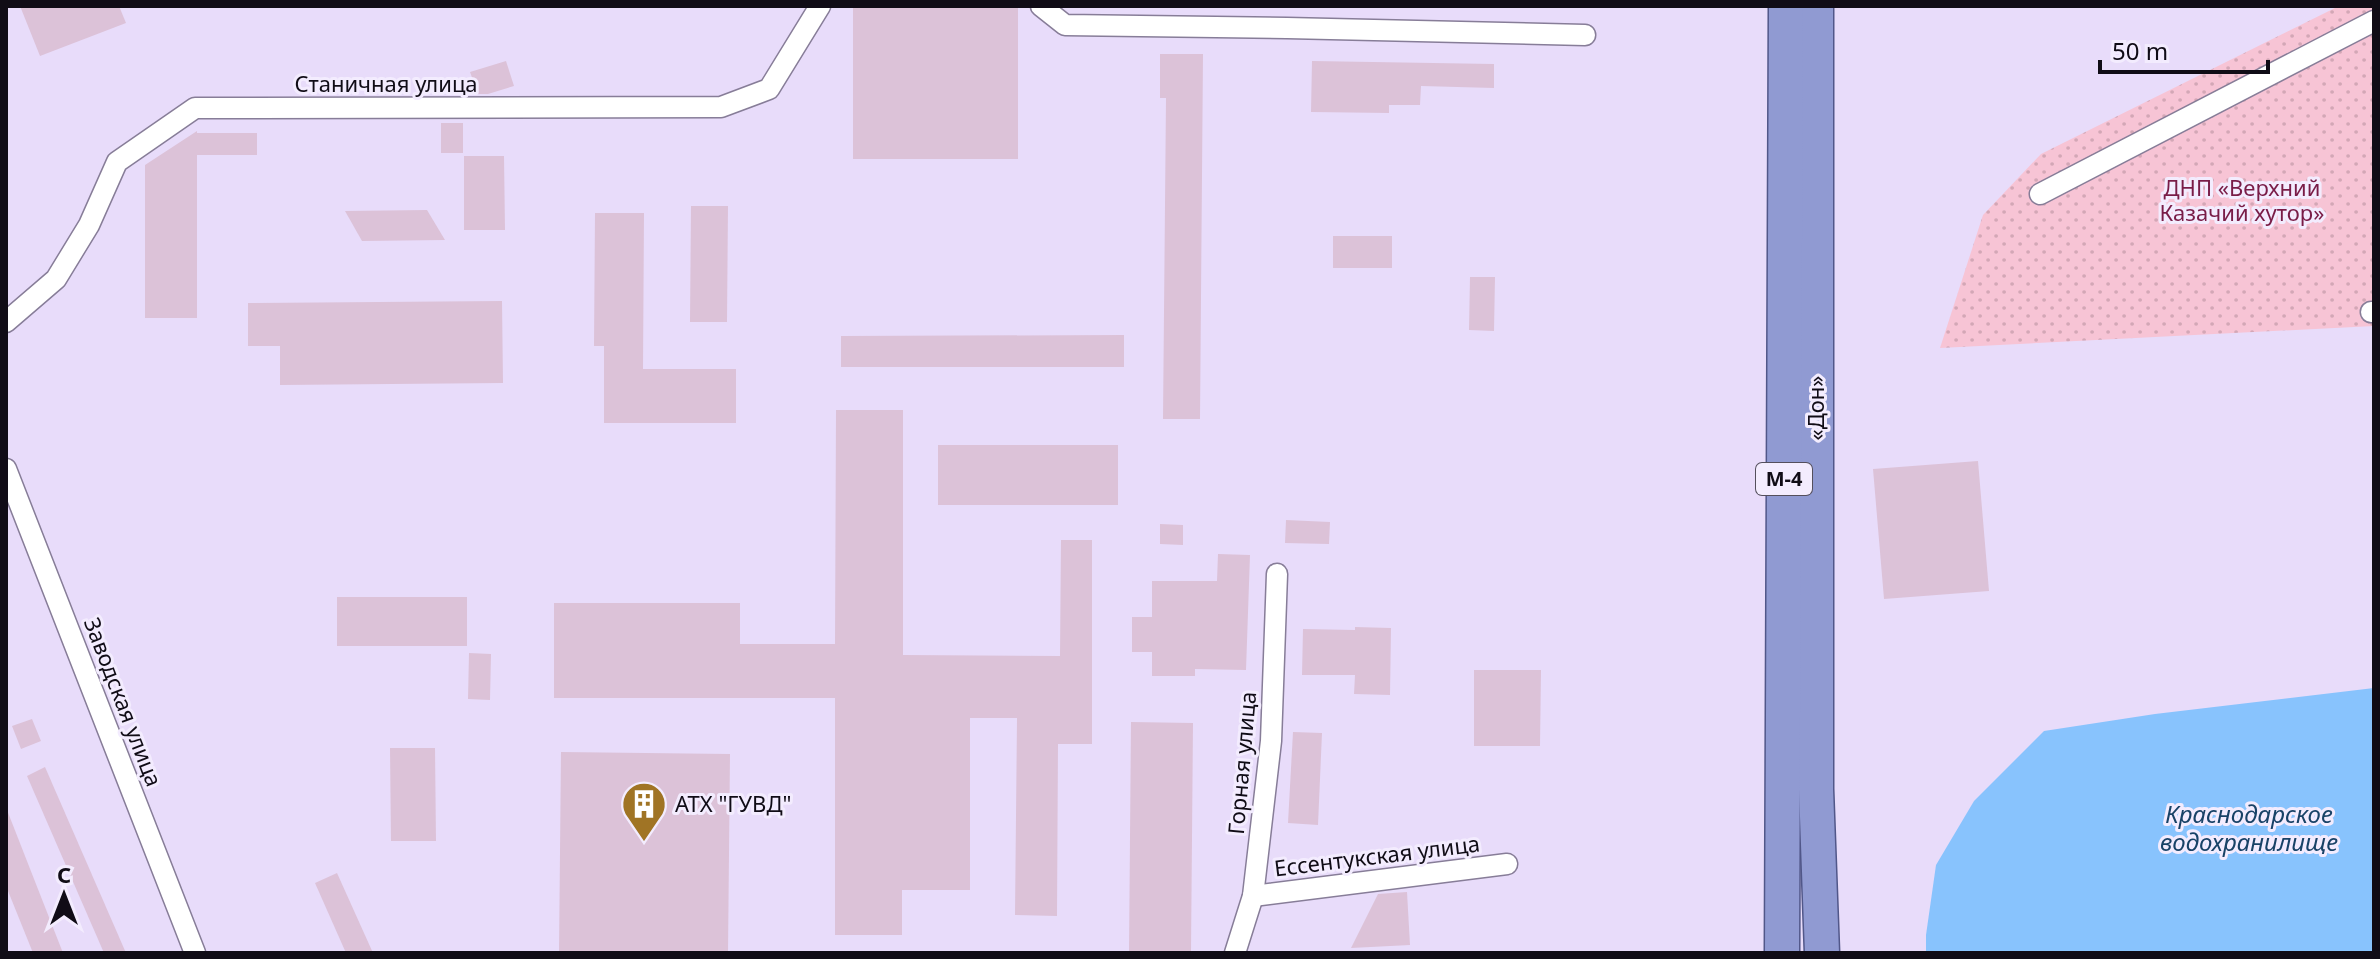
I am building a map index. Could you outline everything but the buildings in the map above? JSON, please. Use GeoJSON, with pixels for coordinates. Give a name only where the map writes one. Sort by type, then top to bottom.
{"type":"FeatureCollection","features":[{"type":"Feature","properties":{"kind":"highway","name":"«Дон»"},"geometry":{"type":"LineString","coordinates":[[1782,953],[1786,6]]}},
{"type":"Feature","properties":{"kind":"highway","name":"«Дон»"},"geometry":{"type":"LineString","coordinates":[[1816,6],[1816,789],[1822,953]]}},
{"type":"Feature","properties":{"kind":"street","name":"Станичная улица"},"geometry":{"type":"LineString","coordinates":[[6,322],[56,279],[89,225],[117,162],[195,108],[721,107],[769,89],[820,6]]}},
{"type":"Feature","properties":{"kind":"street"},"geometry":{"type":"LineString","coordinates":[[1041,6],[1065,25],[1585,35]]}},
{"type":"Feature","properties":{"kind":"street"},"geometry":{"type":"LineString","coordinates":[[2040,194],[2374,21]]}},
{"type":"Feature","properties":{"kind":"street","name":"Заводская улица"},"geometry":{"type":"LineString","coordinates":[[6,469],[195,953]]}},
{"type":"Feature","properties":{"kind":"street","name":"Горная улица"},"geometry":{"type":"LineString","coordinates":[[1235,953],[1253,896],[1271,741],[1277,574]]}},
{"type":"Feature","properties":{"kind":"street","name":"Ессентукская улица"},"geometry":{"type":"LineString","coordinates":[[1253,896],[1507,864]]}},
{"type":"Feature","properties":{"kind":"green space","name":"ДНП «Верхний Казачий хутор»"},"geometry":{"type":"Polygon","coordinates":[[[2339,6],[2374,6],[2374,326],[1940,348],[1983,215],[2041,154],[2339,6]]]}},
{"type":"Feature","properties":{"kind":"water","name":"Краснодарское водохранилище"},"geometry":{"type":"Polygon","coordinates":[[[2374,688],[2374,953],[1926,953],[1936,865],[1974,801],[2044,731],[2155,714],[2374,688]]]}},
{"type":"Feature","properties":{"kind":"place","name":"АТХ \"ГУВД\""},"geometry":{"type":"Point","coordinates":[644,843]}}]}
